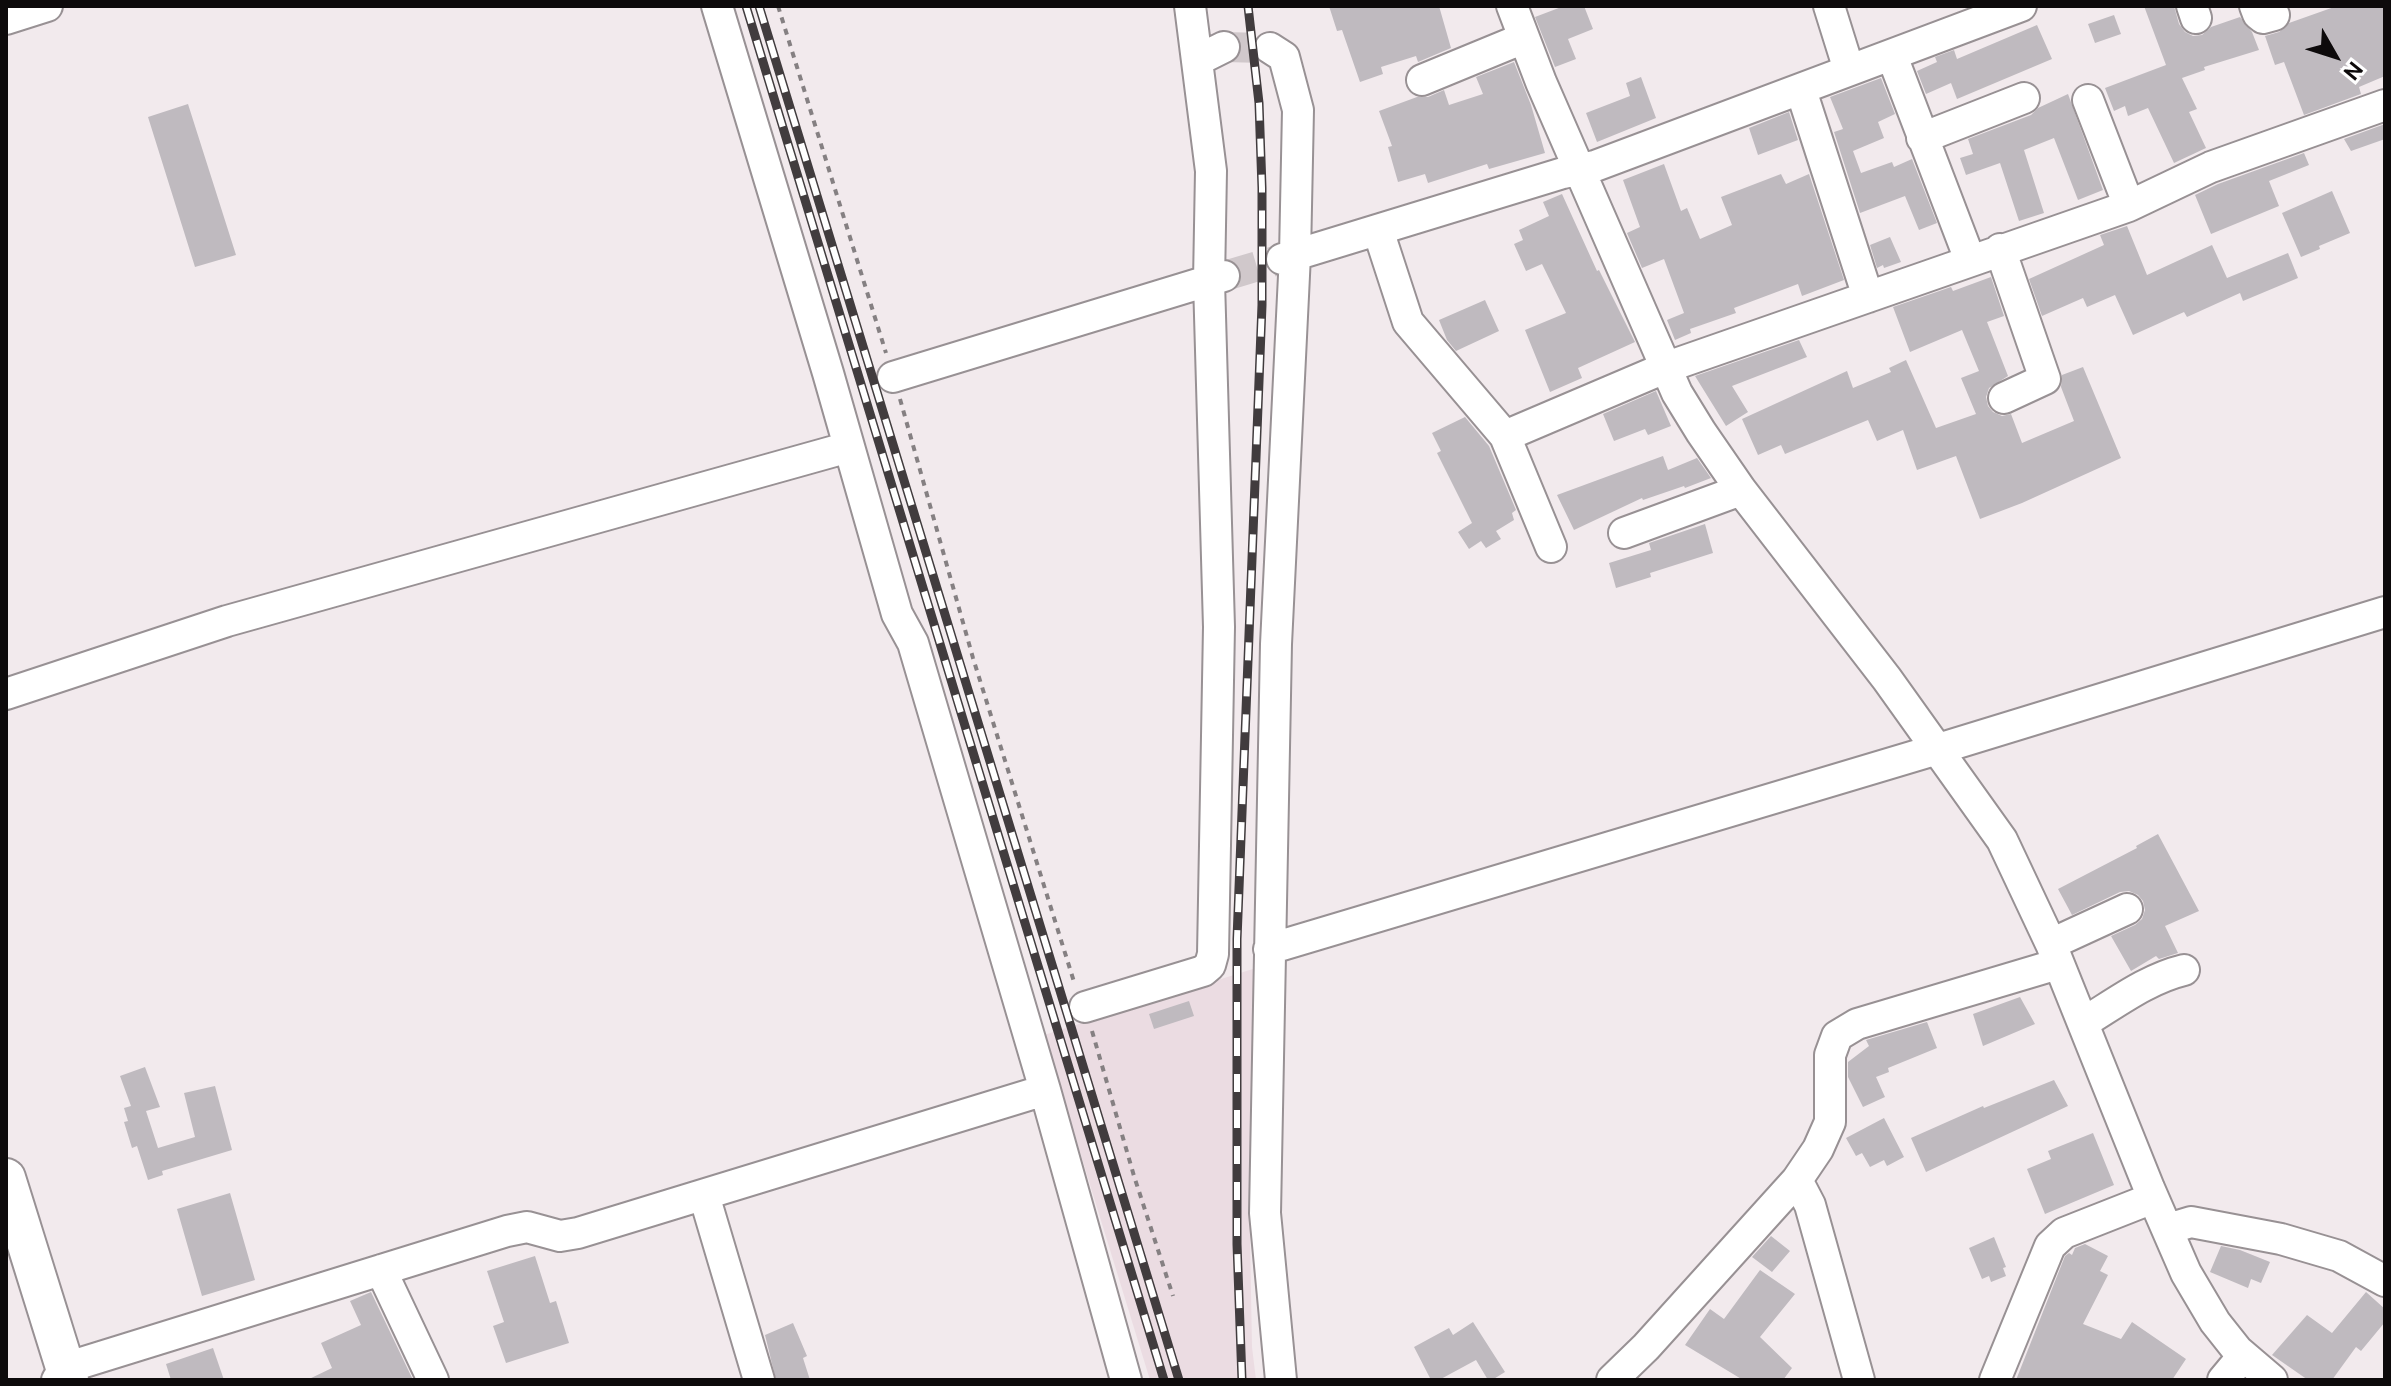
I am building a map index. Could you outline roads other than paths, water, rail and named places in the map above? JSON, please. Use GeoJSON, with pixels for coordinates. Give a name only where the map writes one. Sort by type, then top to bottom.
{"type":"FeatureCollection","features":[{"type":"Feature","properties":{"kind":"main road"},"geometry":{"type":"LineString","coordinates":[[6,1178],[64,1376]]}},
{"type":"Feature","properties":{"kind":"street"},"geometry":{"type":"LineString","coordinates":[[6,19],[47,6]]}},
{"type":"Feature","properties":{"kind":"street"},"geometry":{"type":"LineString","coordinates":[[717,6],[897,614],[913,643],[1045,1090],[1126,1380]]}},
{"type":"Feature","properties":{"kind":"street"},"geometry":{"type":"LineString","coordinates":[[1085,1007],[1203,971],[1210,965],[1213,954],[1219,627],[1218,278],[1211,171],[1211,53],[1190,6]]}},
{"type":"Feature","properties":{"kind":"street"},"geometry":{"type":"LineString","coordinates":[[1512,6],[1579,171],[1677,393],[1741,490],[1818,588],[2002,840],[2055,954],[2186,1273],[2215,1322],[2243,1356],[2272,1380]]}},
{"type":"Feature","properties":{"kind":"street"},"geometry":{"type":"LineString","coordinates":[[1829,6],[1849,70]]}},
{"type":"Feature","properties":{"kind":"street"},"geometry":{"type":"LineString","coordinates":[[1288,257],[1549,177],[1579,171],[2021,6]]}},
{"type":"Feature","properties":{"kind":"street"},"geometry":{"type":"LineString","coordinates":[[1422,80],[1524,38]]}},
{"type":"Feature","properties":{"kind":"street"},"geometry":{"type":"LineString","coordinates":[[1270,48],[1284,57],[1298,110],[1288,257],[1276,644],[1265,1213],[1281,1380]]}},
{"type":"Feature","properties":{"kind":"street"},"geometry":{"type":"LineString","coordinates":[[1892,56],[1970,260]]}},
{"type":"Feature","properties":{"kind":"street"},"geometry":{"type":"LineString","coordinates":[[1801,90],[1868,297]]}},
{"type":"Feature","properties":{"kind":"street"},"geometry":{"type":"LineString","coordinates":[[1922,138],[2024,98]]}},
{"type":"Feature","properties":{"kind":"street"},"geometry":{"type":"LineString","coordinates":[[2088,100],[2129,206]]}},
{"type":"Feature","properties":{"kind":"street"},"geometry":{"type":"LineString","coordinates":[[1505,436],[1667,367],[2129,206],[2211,167],[2385,105]]}},
{"type":"Feature","properties":{"kind":"street"},"geometry":{"type":"LineString","coordinates":[[1378,230],[1408,322],[1505,436],[1551,547]]}},
{"type":"Feature","properties":{"kind":"street"},"geometry":{"type":"LineString","coordinates":[[2000,249],[2045,379],[2004,398]]}},
{"type":"Feature","properties":{"kind":"street"},"geometry":{"type":"LineString","coordinates":[[893,377],[1218,278]]}},
{"type":"Feature","properties":{"kind":"street"},"geometry":{"type":"LineString","coordinates":[[6,694],[227,621],[849,447]]}},
{"type":"Feature","properties":{"kind":"street"},"geometry":{"type":"LineString","coordinates":[[1624,533],[1741,490]]}},
{"type":"Feature","properties":{"kind":"street"},"geometry":{"type":"LineString","coordinates":[[1269,949],[2385,612]]}},
{"type":"Feature","properties":{"kind":"street"},"geometry":{"type":"LineString","coordinates":[[1612,1380],[1646,1347],[1797,1180],[1818,1149],[1830,1122],[1830,1055],[1837,1036],[1857,1024],[2055,954],[2127,909]]}},
{"type":"Feature","properties":{"kind":"street"},"geometry":{"type":"LineString","coordinates":[[2083,1023],[2149,982],[2184,970]]}},
{"type":"Feature","properties":{"kind":"street"},"geometry":{"type":"LineString","coordinates":[[64,1376],[507,1231],[527,1227],[560,1236],[578,1233],[1045,1090]]}},
{"type":"Feature","properties":{"kind":"street"},"geometry":{"type":"LineString","coordinates":[[1797,1180],[1810,1205],[1859,1380]]}},
{"type":"Feature","properties":{"kind":"street"},"geometry":{"type":"LineString","coordinates":[[704,1195],[759,1380]]}},
{"type":"Feature","properties":{"kind":"street"},"geometry":{"type":"LineString","coordinates":[[1995,1380],[2050,1246],[2064,1233],[2153,1198]]}},
{"type":"Feature","properties":{"kind":"street"},"geometry":{"type":"LineString","coordinates":[[2168,1229],[2191,1222],[2281,1239],[2339,1256],[2385,1281]]}},
{"type":"Feature","properties":{"kind":"street"},"geometry":{"type":"LineString","coordinates":[[381,1270],[433,1380]]}},
{"type":"Feature","properties":{"kind":"street"},"geometry":{"type":"LineString","coordinates":[[2223,1380],[2243,1356]]}},
{"type":"Feature","properties":{"kind":"tunnel"},"geometry":{"type":"LineString","coordinates":[[1224,47],[1270,48]]}},
{"type":"Feature","properties":{"kind":"tunnel"},"geometry":{"type":"LineString","coordinates":[[1228,275],[1282,259]]}},
{"type":"Feature","properties":{"kind":"railway"},"geometry":{"type":"LineString","coordinates":[[746,6],[1164,1380]]}},
{"type":"Feature","properties":{"kind":"railway"},"geometry":{"type":"LineString","coordinates":[[759,6],[1179,1380]]}},
{"type":"Feature","properties":{"kind":"railway"},"geometry":{"type":"LineString","coordinates":[[1242,1380],[1237,1244],[1237,939],[1262,305],[1259,103],[1248,6]]}}]}
